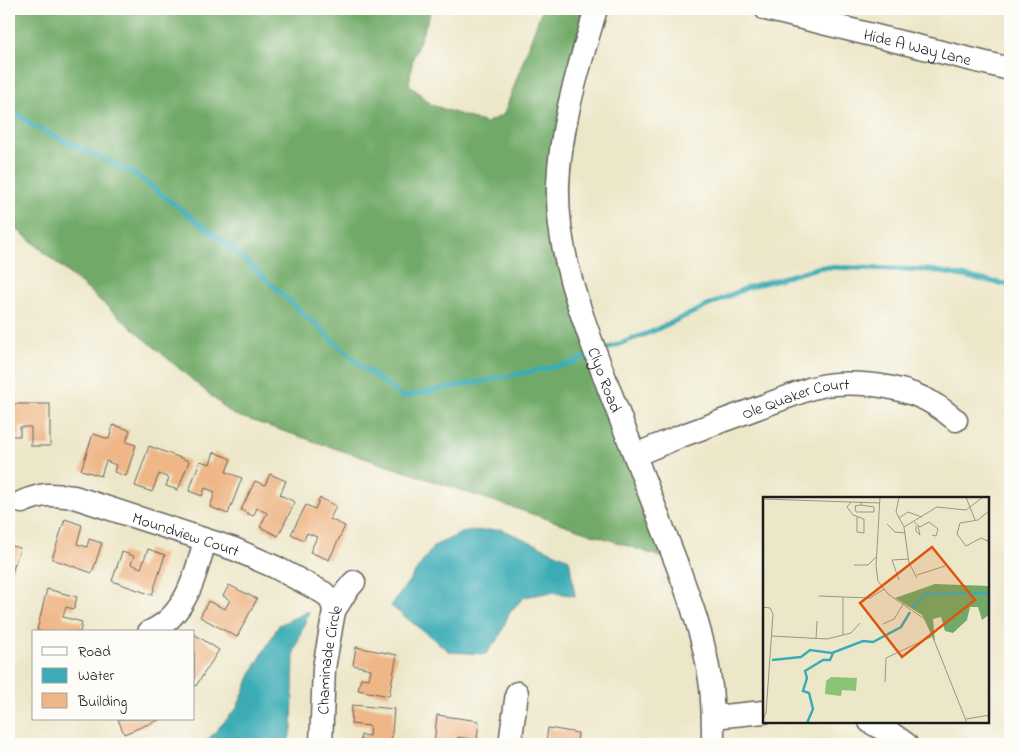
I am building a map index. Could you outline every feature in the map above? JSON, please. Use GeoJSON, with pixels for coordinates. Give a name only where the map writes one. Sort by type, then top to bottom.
{"type":"FeatureCollection","features":[{"type":"Feature","properties":{"kind":"street","name":"Clyo Road"},"geometry":{"type":"LineString","coordinates":[[596,9],[565,121],[558,188],[561,231],[567,267],[581,315],[691,602],[711,686],[713,744]]}},
{"type":"Feature","properties":{"kind":"street","name":"Hide A Way Lane"},"geometry":{"type":"LineString","coordinates":[[766,9],[1010,69]]}},
{"type":"Feature","properties":{"kind":"street","name":"Ole Quaker Court"},"geometry":{"type":"LineString","coordinates":[[635,455],[812,388],[833,384],[859,383],[902,390],[920,396],[938,406],[956,420]]}},
{"type":"Feature","properties":{"kind":"street","name":"Moundview Court"},"geometry":{"type":"LineString","coordinates":[[22,502],[37,496],[50,494],[74,497],[234,549],[275,567],[324,593],[332,602],[334,611]]}},
{"type":"Feature","properties":{"kind":"street"},"geometry":{"type":"LineString","coordinates":[[153,630],[180,607],[188,593],[199,564],[205,540]]}},
{"type":"Feature","properties":{"kind":"street","name":"Chaminade Circle"},"geometry":{"type":"LineString","coordinates":[[321,744],[324,668],[334,611],[354,582]]}},
{"type":"Feature","properties":{"kind":"street"},"geometry":{"type":"LineString","coordinates":[[510,744],[518,693]]}},
{"type":"Feature","properties":{"kind":"street"},"geometry":{"type":"LineString","coordinates":[[713,717],[763,712]]}},
{"type":"Feature","properties":{"kind":"street"},"geometry":{"type":"LineString","coordinates":[[872,723],[906,744]]}},
{"type":"Feature","properties":{"kind":"green space"},"geometry":{"type":"Polygon","coordinates":[[[9,9],[432,9],[413,58],[409,84],[432,105],[486,123],[504,114],[542,9],[596,9],[577,74],[561,231],[676,562],[232,414],[9,222],[9,9]]]}},
{"type":"Feature","properties":{"kind":"water"},"geometry":{"type":"Polygon","coordinates":[[[501,529],[569,559],[575,596],[552,592],[524,597],[509,613],[500,636],[486,654],[450,652],[391,606],[434,546],[464,532],[501,529]]]}},
{"type":"Feature","properties":{"kind":"water"},"geometry":{"type":"Polygon","coordinates":[[[309,611],[294,652],[292,729],[287,744],[204,744],[237,708],[252,672],[279,625],[309,611]]]}},
{"type":"Feature","properties":{"kind":"building"},"geometry":{"type":"Polygon","coordinates":[[[9,404],[50,404],[50,446],[31,446],[31,427],[20,427],[20,436],[9,436],[9,404]]]}},
{"type":"Feature","properties":{"kind":"building"},"geometry":{"type":"Polygon","coordinates":[[[113,425],[130,430],[126,442],[136,445],[126,476],[114,472],[116,465],[106,461],[101,476],[81,470],[93,434],[109,439],[113,425]]]}},
{"type":"Feature","properties":{"kind":"building"},"geometry":{"type":"Polygon","coordinates":[[[149,446],[189,461],[178,490],[166,486],[169,478],[159,474],[152,492],[135,486],[149,446]]]}},
{"type":"Feature","properties":{"kind":"building"},"geometry":{"type":"Polygon","coordinates":[[[214,452],[231,459],[226,472],[242,478],[228,514],[210,507],[215,492],[205,488],[202,496],[189,491],[200,461],[210,464],[214,452]]]}},
{"type":"Feature","properties":{"kind":"building"},"geometry":{"type":"Polygon","coordinates":[[[270,474],[286,481],[280,495],[295,502],[278,536],[260,527],[267,513],[257,508],[253,516],[241,510],[255,481],[265,485],[270,474]]]}},
{"type":"Feature","properties":{"kind":"building"},"geometry":{"type":"Polygon","coordinates":[[[320,498],[336,506],[330,519],[345,526],[329,560],[310,552],[317,537],[307,533],[304,540],[291,534],[306,505],[315,509],[320,498]]]}},
{"type":"Feature","properties":{"kind":"building"},"geometry":{"type":"Polygon","coordinates":[[[65,519],[82,525],[77,544],[87,547],[89,539],[102,543],[92,573],[52,559],[65,519]]]}},
{"type":"Feature","properties":{"kind":"building"},"geometry":{"type":"Polygon","coordinates":[[[9,545],[20,548],[9,582],[9,545]]]}},
{"type":"Feature","properties":{"kind":"building"},"geometry":{"type":"Polygon","coordinates":[[[148,549],[165,555],[152,595],[112,581],[122,552],[134,556],[131,564],[141,568],[148,549]]]}},
{"type":"Feature","properties":{"kind":"building"},"geometry":{"type":"Polygon","coordinates":[[[229,585],[257,599],[237,637],[200,617],[208,601],[225,609],[230,600],[223,596],[229,585]]]}},
{"type":"Feature","properties":{"kind":"building"},"geometry":{"type":"Polygon","coordinates":[[[47,589],[77,597],[74,609],[66,607],[63,617],[82,622],[80,630],[37,630],[47,589]]]}},
{"type":"Feature","properties":{"kind":"building"},"geometry":{"type":"Polygon","coordinates":[[[195,635],[219,650],[195,685],[195,635]]]}},
{"type":"Feature","properties":{"kind":"building"},"geometry":{"type":"Polygon","coordinates":[[[356,647],[397,655],[389,696],[358,690],[361,678],[369,679],[371,669],[353,665],[356,647]]]}},
{"type":"Feature","properties":{"kind":"building"},"geometry":{"type":"Polygon","coordinates":[[[352,705],[394,709],[391,744],[360,744],[361,735],[369,736],[370,726],[351,724],[352,705]]]}},
{"type":"Feature","properties":{"kind":"building"},"geometry":{"type":"Polygon","coordinates":[[[437,715],[479,721],[477,740],[458,737],[457,744],[434,744],[437,715]]]}},
{"type":"Feature","properties":{"kind":"building"},"geometry":{"type":"Polygon","coordinates":[[[118,720],[159,720],[124,734],[118,720]]]}},
{"type":"Feature","properties":{"kind":"building"},"geometry":{"type":"Polygon","coordinates":[[[548,728],[578,733],[577,744],[546,742],[548,728]]]}},
{"type":"Feature","properties":{"kind":"waterway"},"geometry":{"type":"LineString","coordinates":[[9,107],[33,126],[135,174],[228,245],[360,365],[402,397],[568,364],[591,355]]}},
{"type":"Feature","properties":{"kind":"waterway"},"geometry":{"type":"LineString","coordinates":[[601,351],[651,332],[746,288],[821,267],[931,270],[1010,285]]}}]}
